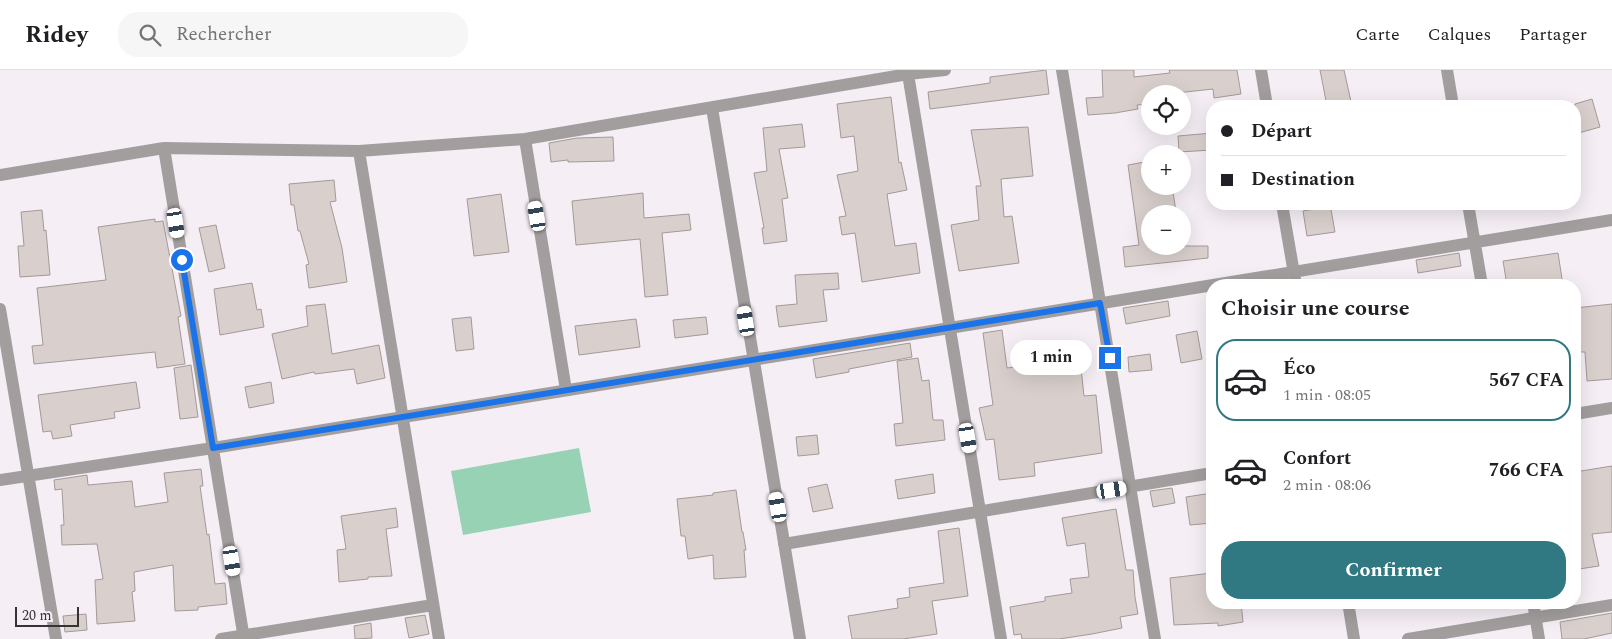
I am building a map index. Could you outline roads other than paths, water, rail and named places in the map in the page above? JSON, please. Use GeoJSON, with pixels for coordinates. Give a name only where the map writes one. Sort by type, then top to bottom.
{"type":"FeatureCollection","features":[{"type":"Feature","properties":{"kind":"street"},"geometry":{"type":"LineString","coordinates":[[0,175],[164,148],[359,151],[525,139],[908,74],[945,70]]}},
{"type":"Feature","properties":{"kind":"street"},"geometry":{"type":"LineString","coordinates":[[1062,70],[1155,639]]}},
{"type":"Feature","properties":{"kind":"street"},"geometry":{"type":"LineString","coordinates":[[1261,70],[1265,100]]}},
{"type":"Feature","properties":{"kind":"street"},"geometry":{"type":"LineString","coordinates":[[1447,70],[1452,100]]}},
{"type":"Feature","properties":{"kind":"street"},"geometry":{"type":"LineString","coordinates":[[908,74],[1001,639]]}},
{"type":"Feature","properties":{"kind":"street"},"geometry":{"type":"LineString","coordinates":[[712,108],[800,639]]}},
{"type":"Feature","properties":{"kind":"street"},"geometry":{"type":"LineString","coordinates":[[525,139],[566,390]]}},
{"type":"Feature","properties":{"kind":"street"},"geometry":{"type":"LineString","coordinates":[[164,148],[244,637]]}},
{"type":"Feature","properties":{"kind":"street"},"geometry":{"type":"LineString","coordinates":[[359,151],[438,639]]}},
{"type":"Feature","properties":{"kind":"street"},"geometry":{"type":"LineString","coordinates":[[1283,210],[1295,279]]}},
{"type":"Feature","properties":{"kind":"street"},"geometry":{"type":"LineString","coordinates":[[1469,210],[1481,279]]}},
{"type":"Feature","properties":{"kind":"street"},"geometry":{"type":"LineString","coordinates":[[1250,279],[1612,220]]}},
{"type":"Feature","properties":{"kind":"street"},"geometry":{"type":"LineString","coordinates":[[0,480],[213,448],[1206,286]]}},
{"type":"Feature","properties":{"kind":"street"},"geometry":{"type":"LineString","coordinates":[[0,309],[56,639]]}},
{"type":"Feature","properties":{"kind":"street"},"geometry":{"type":"LineString","coordinates":[[1581,413],[1612,408]]}},
{"type":"Feature","properties":{"kind":"street"},"geometry":{"type":"LineString","coordinates":[[784,544],[1206,474]]}},
{"type":"Feature","properties":{"kind":"street"},"geometry":{"type":"LineString","coordinates":[[221,639],[244,637],[433,605]]}},
{"type":"Feature","properties":{"kind":"street"},"geometry":{"type":"LineString","coordinates":[[1408,639],[1612,605]]}},
{"type":"Feature","properties":{"kind":"street"},"geometry":{"type":"LineString","coordinates":[[1349,609],[1354,639]]}},
{"type":"Feature","properties":{"kind":"street"},"geometry":{"type":"LineString","coordinates":[[1534,609],[1539,639]]}}]}
